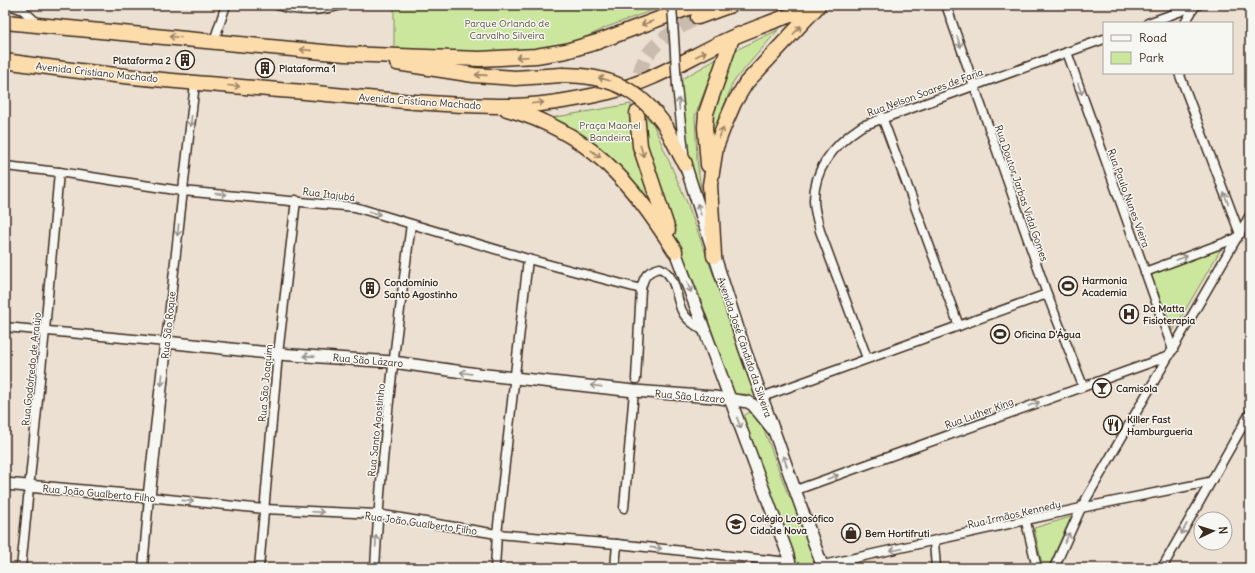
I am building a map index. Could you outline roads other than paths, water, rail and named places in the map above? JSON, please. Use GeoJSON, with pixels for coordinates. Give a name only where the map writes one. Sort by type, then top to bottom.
{"type":"FeatureCollection","features":[{"type":"Feature","properties":{"kind":"highway"},"geometry":{"type":"LineString","coordinates":[[345,54],[480,59],[536,56],[566,51],[597,42],[691,9],[731,5]]}},
{"type":"Feature","properties":{"kind":"highway"},"geometry":{"type":"LineString","coordinates":[[710,185],[716,147],[734,103],[746,82],[784,44],[818,5]]}},
{"type":"Feature","properties":{"kind":"highway","name":"Avenida Cristiano Machado"},"geometry":{"type":"LineString","coordinates":[[5,61],[54,68],[195,83],[499,107],[569,100],[611,92],[665,73],[732,38],[818,5]]}},
{"type":"Feature","properties":{"kind":"highway"},"geometry":{"type":"LineString","coordinates":[[5,22],[214,40],[345,54],[474,75],[515,78],[562,75],[591,76],[621,85],[636,95],[657,114],[666,127],[685,164]]}},
{"type":"Feature","properties":{"kind":"highway"},"geometry":{"type":"LineString","coordinates":[[714,256],[705,121],[709,104],[732,38]]}},
{"type":"Feature","properties":{"kind":"highway"},"geometry":{"type":"LineString","coordinates":[[499,107],[545,122],[568,134],[609,163],[651,214],[675,251]]}},
{"type":"Feature","properties":{"kind":"highway"},"geometry":{"type":"LineString","coordinates":[[637,113],[640,146],[675,251]]}},
{"type":"Feature","properties":{"kind":"street"},"geometry":{"type":"LineString","coordinates":[[10,5],[24,7],[38,24]]}},
{"type":"Feature","properties":{"kind":"street"},"geometry":{"type":"LineString","coordinates":[[214,40],[226,5]]}},
{"type":"Feature","properties":{"kind":"street"},"geometry":{"type":"LineString","coordinates":[[277,5],[293,11],[342,5]]}},
{"type":"Feature","properties":{"kind":"street","name":"Avenida José Cândido da Silveira"},"geometry":{"type":"LineString","coordinates":[[672,5],[680,123],[685,164],[714,256],[762,397],[823,567]]}},
{"type":"Feature","properties":{"kind":"street","name":"Rua Doutor Jarbas Vidal Gomes"},"geometry":{"type":"LineString","coordinates":[[946,5],[1047,294],[1083,386]]}},
{"type":"Feature","properties":{"kind":"street"},"geometry":{"type":"LineString","coordinates":[[1158,21],[1196,6]]}},
{"type":"Feature","properties":{"kind":"street"},"geometry":{"type":"LineString","coordinates":[[1186,22],[1196,6]]}},
{"type":"Feature","properties":{"kind":"street","name":"Rua Nelson Soares de Faria"},"geometry":{"type":"LineString","coordinates":[[867,358],[820,231],[814,200],[820,172],[827,157],[844,137],[862,126],[882,117],[1103,39]]}},
{"type":"Feature","properties":{"kind":"street","name":"Rua Paulo Nunes Vieira"},"geometry":{"type":"LineString","coordinates":[[1066,52],[1145,272],[1171,353]]}},
{"type":"Feature","properties":{"kind":"street"},"geometry":{"type":"LineString","coordinates":[[1179,74],[1238,236]]}},
{"type":"Feature","properties":{"kind":"street","name":"Rua São Roque"},"geometry":{"type":"LineString","coordinates":[[143,568],[182,191],[195,83]]}},
{"type":"Feature","properties":{"kind":"street"},"geometry":{"type":"LineString","coordinates":[[882,117],[959,326]]}},
{"type":"Feature","properties":{"kind":"street","name":"Rua Itajubá"},"geometry":{"type":"LineString","coordinates":[[5,166],[59,172],[182,191],[296,200],[355,207],[528,259],[641,289]]}},
{"type":"Feature","properties":{"kind":"street","name":"Rua Godofredo de Araújo"},"geometry":{"type":"LineString","coordinates":[[21,568],[59,172]]}},
{"type":"Feature","properties":{"kind":"street","name":"Rua São Joaquim"},"geometry":{"type":"LineString","coordinates":[[259,568],[278,354],[296,200]]}},
{"type":"Feature","properties":{"kind":"street"},"geometry":{"type":"LineString","coordinates":[[1054,568],[1081,508],[1250,215]]}},
{"type":"Feature","properties":{"kind":"street","name":"Rua Santo Agostinho"},"geometry":{"type":"LineString","coordinates":[[374,568],[377,514],[393,362],[412,224]]}},
{"type":"Feature","properties":{"kind":"street"},"geometry":{"type":"LineString","coordinates":[[1145,272],[1238,236]]}},
{"type":"Feature","properties":{"kind":"street"},"geometry":{"type":"LineString","coordinates":[[675,251],[707,333],[790,565]]}},
{"type":"Feature","properties":{"kind":"street"},"geometry":{"type":"LineString","coordinates":[[495,568],[497,534],[516,377],[528,259]]}},
{"type":"Feature","properties":{"kind":"street"},"geometry":{"type":"LineString","coordinates":[[636,379],[641,289],[643,279],[648,272],[660,268],[668,271],[672,277],[682,312],[707,333]]}},
{"type":"Feature","properties":{"kind":"street"},"geometry":{"type":"LineString","coordinates":[[762,397],[1047,294]]}},
{"type":"Feature","properties":{"kind":"street","name":"Rua São Lázaro"},"geometry":{"type":"LineString","coordinates":[[5,327],[278,354],[393,362],[477,374],[516,377],[634,391],[730,399],[748,402],[753,405],[774,431]]}},
{"type":"Feature","properties":{"kind":"street","name":"Rua Luther King"},"geometry":{"type":"LineString","coordinates":[[796,490],[1171,353]]}},
{"type":"Feature","properties":{"kind":"street"},"geometry":{"type":"LineString","coordinates":[[624,508],[634,391]]}},
{"type":"Feature","properties":{"kind":"street"},"geometry":{"type":"LineString","coordinates":[[1162,568],[1250,413]]}},
{"type":"Feature","properties":{"kind":"street","name":"Rua Irmãos Kennedy"},"geometry":{"type":"LineString","coordinates":[[823,567],[1026,522],[1081,508],[1210,482]]}},
{"type":"Feature","properties":{"kind":"street","name":"Rua João Gualberto Filho"},"geometry":{"type":"LineString","coordinates":[[5,484],[264,509],[377,514],[497,534],[617,544],[790,565]]}},
{"type":"Feature","properties":{"kind":"street"},"geometry":{"type":"LineString","coordinates":[[1026,522],[1037,568]]}},
{"type":"Feature","properties":{"kind":"street"},"geometry":{"type":"LineString","coordinates":[[934,542],[936,568]]}},
{"type":"Feature","properties":{"kind":"street"},"geometry":{"type":"LineString","coordinates":[[615,568],[617,544]]}},
{"type":"Feature","properties":{"kind":"tunnel"},"geometry":{"type":"LineString","coordinates":[[637,94],[638,79],[642,66],[654,46],[674,31],[698,17]]}},
{"type":"Feature","properties":{"kind":"place","name":"Plataforma 2"},"geometry":{"type":"Point","coordinates":[185,60]}},
{"type":"Feature","properties":{"kind":"place","name":"Plataforma 1"},"geometry":{"type":"Point","coordinates":[265,68]}},
{"type":"Feature","properties":{"kind":"place","name":"Harmonia Academia"},"geometry":{"type":"Point","coordinates":[1068,286]}},
{"type":"Feature","properties":{"kind":"place","name":"Condomínio Santo Agostinho"},"geometry":{"type":"Point","coordinates":[370,288]}},
{"type":"Feature","properties":{"kind":"place","name":"Da Matta Fisioterapia"},"geometry":{"type":"Point","coordinates":[1129,314]}},
{"type":"Feature","properties":{"kind":"place","name":"Oficina D'Água"},"geometry":{"type":"Point","coordinates":[1000,334]}},
{"type":"Feature","properties":{"kind":"place","name":"Camisola"},"geometry":{"type":"Point","coordinates":[1102,388]}},
{"type":"Feature","properties":{"kind":"place","name":"Killer Fast Hamburgueria"},"geometry":{"type":"Point","coordinates":[1113,425]}},
{"type":"Feature","properties":{"kind":"place","name":"Colégio Logosófico Cidade Nova"},"geometry":{"type":"Point","coordinates":[736,524]}},
{"type":"Feature","properties":{"kind":"place","name":"Bem Hortifruti"},"geometry":{"type":"Point","coordinates":[851,533]}},
{"type":"Feature","properties":{"kind":"park label","name":"Parque Orlando de Carvalho Silveira"},"geometry":{"type":"Point","coordinates":[507,28]}},
{"type":"Feature","properties":{"kind":"park label","name":"Praça Maonel Bandeira"},"geometry":{"type":"Point","coordinates":[610,130]}}]}
